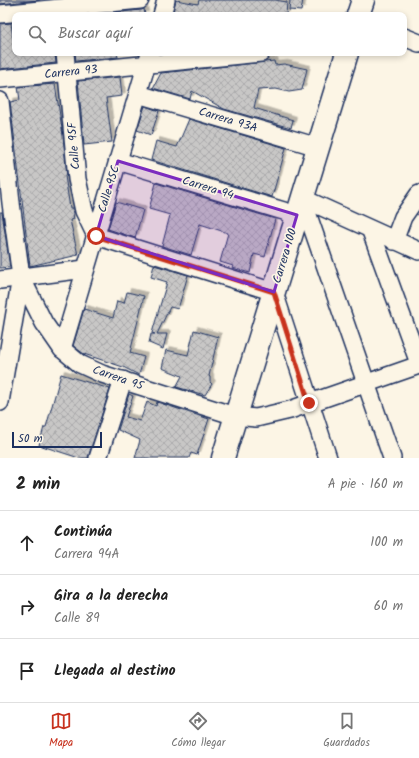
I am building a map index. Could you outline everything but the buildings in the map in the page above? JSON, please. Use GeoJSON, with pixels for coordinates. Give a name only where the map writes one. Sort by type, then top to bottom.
{"type":"FeatureCollection","features":[{"type":"Feature","properties":{"kind":"highway"},"geometry":{"type":"LineString","coordinates":[[359,12],[363,0]]}},
{"type":"Feature","properties":{"kind":"highway","name":"Carrera 100"},"geometry":{"type":"LineString","coordinates":[[223,458],[346,56]]}},
{"type":"Feature","properties":{"kind":"street"},"geometry":{"type":"LineString","coordinates":[[20,12],[131,0]]}},
{"type":"Feature","properties":{"kind":"street"},"geometry":{"type":"LineString","coordinates":[[163,12],[166,0]]}},
{"type":"Feature","properties":{"kind":"street"},"geometry":{"type":"LineString","coordinates":[[0,14],[12,13]]}},
{"type":"Feature","properties":{"kind":"street"},"geometry":{"type":"LineString","coordinates":[[407,38],[419,43]]}},
{"type":"Feature","properties":{"kind":"street","name":"Calle 95F"},"geometry":{"type":"LineString","coordinates":[[65,56],[77,179],[84,211],[96,236]]}},
{"type":"Feature","properties":{"kind":"street","name":"Carrera 93"},"geometry":{"type":"LineString","coordinates":[[0,79],[68,73],[149,59],[204,56]]}},
{"type":"Feature","properties":{"kind":"street","name":"Calle 95C"},"geometry":{"type":"LineString","coordinates":[[62,349],[149,59]]}},
{"type":"Feature","properties":{"kind":"street","name":"Carrera 93A"},"geometry":{"type":"LineString","coordinates":[[138,94],[318,147]]}},
{"type":"Feature","properties":{"kind":"street"},"geometry":{"type":"LineString","coordinates":[[0,101],[5,204],[22,277],[0,402]]}},
{"type":"Feature","properties":{"kind":"street","name":"Carrera 94"},"geometry":{"type":"LineString","coordinates":[[118,161],[300,207],[371,231],[419,251]]}},
{"type":"Feature","properties":{"kind":"street"},"geometry":{"type":"LineString","coordinates":[[394,240],[403,218],[419,194]]}},
{"type":"Feature","properties":{"kind":"street"},"geometry":{"type":"LineString","coordinates":[[300,207],[367,383],[392,458]]}},
{"type":"Feature","properties":{"kind":"street"},"geometry":{"type":"LineString","coordinates":[[371,231],[419,364]]}},
{"type":"Feature","properties":{"kind":"street"},"geometry":{"type":"LineString","coordinates":[[96,236],[274,292],[328,458]]}},
{"type":"Feature","properties":{"kind":"street"},"geometry":{"type":"LineString","coordinates":[[0,280],[85,270]]}},
{"type":"Feature","properties":{"kind":"street","name":"Carrera 95"},"geometry":{"type":"LineString","coordinates":[[22,277],[44,323],[62,349],[80,364],[102,374],[235,416],[256,418],[309,403],[419,364]]}},
{"type":"Feature","properties":{"kind":"street"},"geometry":{"type":"LineString","coordinates":[[98,458],[122,380]]}},
{"type":"Feature","properties":{"kind":"highlighted area"},"geometry":{"type":"Polygon","coordinates":[[[118,161],[297,215],[274,292],[96,236],[118,161]]]}},
{"type":"Feature","properties":{"kind":"route"},"geometry":{"type":"LineString","coordinates":[[96,236],[274,292],[309,403]]}}]}
